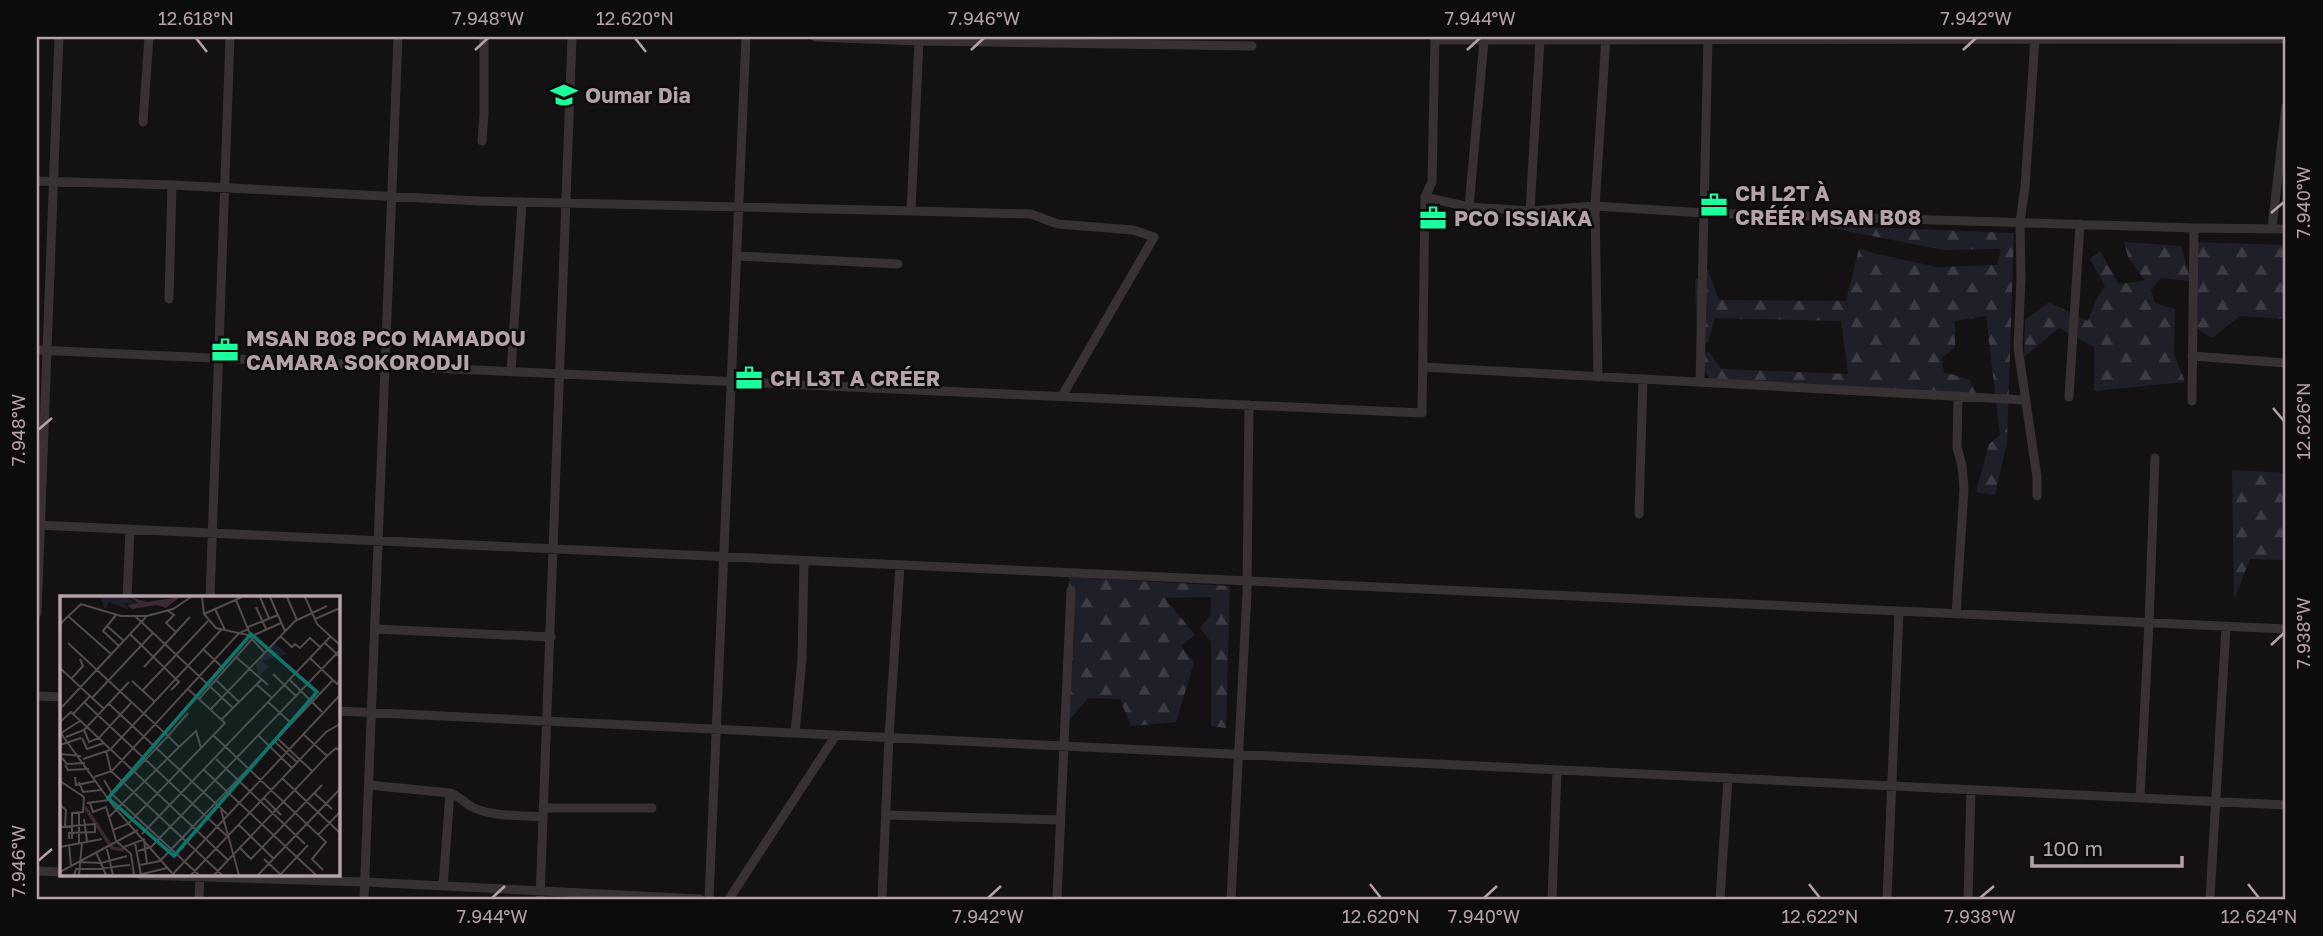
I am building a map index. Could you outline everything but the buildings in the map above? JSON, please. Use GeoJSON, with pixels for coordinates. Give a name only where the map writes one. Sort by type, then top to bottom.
{"type":"FeatureCollection","features":[{"type":"Feature","properties":{"kind":"street"},"geometry":{"type":"LineString","coordinates":[[37,613],[41,350],[54,181],[59,37]]}},
{"type":"Feature","properties":{"kind":"street"},"geometry":{"type":"LineString","coordinates":[[143,122],[149,37]]}},
{"type":"Feature","properties":{"kind":"street"},"geometry":{"type":"LineString","coordinates":[[210,596],[230,37]]}},
{"type":"Feature","properties":{"kind":"street"},"geometry":{"type":"LineString","coordinates":[[364,899],[397,37]]}},
{"type":"Feature","properties":{"kind":"street"},"geometry":{"type":"LineString","coordinates":[[482,141],[484,37]]}},
{"type":"Feature","properties":{"kind":"street"},"geometry":{"type":"LineString","coordinates":[[540,895],[572,37]]}},
{"type":"Feature","properties":{"kind":"street"},"geometry":{"type":"LineString","coordinates":[[709,899],[746,37]]}},
{"type":"Feature","properties":{"kind":"street"},"geometry":{"type":"LineString","coordinates":[[815,37],[1252,46]]}},
{"type":"Feature","properties":{"kind":"street"},"geometry":{"type":"LineString","coordinates":[[41,350],[1422,413],[1425,197],[1432,182],[1435,38],[2286,39]]}},
{"type":"Feature","properties":{"kind":"street"},"geometry":{"type":"LineString","coordinates":[[1598,377],[1595,206],[1606,38]]}},
{"type":"Feature","properties":{"kind":"street"},"geometry":{"type":"LineString","coordinates":[[2035,38],[2025,187],[2020,222],[2018,348],[2037,477],[2037,496]]}},
{"type":"Feature","properties":{"kind":"street"},"geometry":{"type":"LineString","coordinates":[[911,211],[919,39]]}},
{"type":"Feature","properties":{"kind":"street"},"geometry":{"type":"LineString","coordinates":[[1700,382],[1708,39]]}},
{"type":"Feature","properties":{"kind":"street"},"geometry":{"type":"LineString","coordinates":[[1469,206],[1484,40]]}},
{"type":"Feature","properties":{"kind":"street"},"geometry":{"type":"LineString","coordinates":[[1530,211],[1540,40]]}},
{"type":"Feature","properties":{"kind":"street"},"geometry":{"type":"LineString","coordinates":[[2273,228],[2286,106]]}},
{"type":"Feature","properties":{"kind":"street"},"geometry":{"type":"LineString","coordinates":[[37,181],[522,202],[1031,214],[1059,223],[1133,230],[1154,237],[1062,396]]}},
{"type":"Feature","properties":{"kind":"street"},"geometry":{"type":"LineString","coordinates":[[169,299],[173,185]]}},
{"type":"Feature","properties":{"kind":"street"},"geometry":{"type":"LineString","coordinates":[[1425,197],[1469,206],[1530,211],[1595,206],[1704,213],[2286,229]]}},
{"type":"Feature","properties":{"kind":"street"},"geometry":{"type":"LineString","coordinates":[[511,372],[522,202]]}},
{"type":"Feature","properties":{"kind":"street"},"geometry":{"type":"LineString","coordinates":[[2069,397],[2080,224]]}},
{"type":"Feature","properties":{"kind":"street"},"geometry":{"type":"LineString","coordinates":[[2192,401],[2194,228]]}},
{"type":"Feature","properties":{"kind":"street"},"geometry":{"type":"LineString","coordinates":[[737,256],[898,264]]}},
{"type":"Feature","properties":{"kind":"street"},"geometry":{"type":"LineString","coordinates":[[2192,356],[2286,363]]}},
{"type":"Feature","properties":{"kind":"street"},"geometry":{"type":"LineString","coordinates":[[1423,367],[2025,400]]}},
{"type":"Feature","properties":{"kind":"street"},"geometry":{"type":"LineString","coordinates":[[1639,514],[1643,379]]}},
{"type":"Feature","properties":{"kind":"street"},"geometry":{"type":"LineString","coordinates":[[1956,614],[1964,489],[1957,447],[1958,396]]}},
{"type":"Feature","properties":{"kind":"street"},"geometry":{"type":"LineString","coordinates":[[1231,899],[1247,581],[1249,405]]}},
{"type":"Feature","properties":{"kind":"street"},"geometry":{"type":"LineString","coordinates":[[2140,798],[2155,458]]}},
{"type":"Feature","properties":{"kind":"street"},"geometry":{"type":"LineString","coordinates":[[38,525],[2286,629]]}},
{"type":"Feature","properties":{"kind":"street"},"geometry":{"type":"LineString","coordinates":[[127,596],[130,530]]}},
{"type":"Feature","properties":{"kind":"street"},"geometry":{"type":"LineString","coordinates":[[796,733],[802,659],[804,561]]}},
{"type":"Feature","properties":{"kind":"street"},"geometry":{"type":"LineString","coordinates":[[882,899],[900,565]]}},
{"type":"Feature","properties":{"kind":"street"},"geometry":{"type":"LineString","coordinates":[[1057,899],[1071,590]]}},
{"type":"Feature","properties":{"kind":"street"},"geometry":{"type":"LineString","coordinates":[[1888,899],[1899,612]]}},
{"type":"Feature","properties":{"kind":"street"},"geometry":{"type":"LineString","coordinates":[[2210,899],[2226,627]]}},
{"type":"Feature","properties":{"kind":"street"},"geometry":{"type":"LineString","coordinates":[[375,629],[551,637]]}},
{"type":"Feature","properties":{"kind":"street"},"geometry":{"type":"LineString","coordinates":[[37,696],[60,697]]}},
{"type":"Feature","properties":{"kind":"street"},"geometry":{"type":"LineString","coordinates":[[340,711],[2286,805]]}},
{"type":"Feature","properties":{"kind":"street"},"geometry":{"type":"LineString","coordinates":[[729,899],[836,735]]}},
{"type":"Feature","properties":{"kind":"street"},"geometry":{"type":"LineString","coordinates":[[1552,899],[1557,770]]}},
{"type":"Feature","properties":{"kind":"street"},"geometry":{"type":"LineString","coordinates":[[1720,899],[1728,778]]}},
{"type":"Feature","properties":{"kind":"street"},"geometry":{"type":"LineString","coordinates":[[369,785],[450,793],[471,806],[496,813],[652,808]]}},
{"type":"Feature","properties":{"kind":"street"},"geometry":{"type":"LineString","coordinates":[[1968,899],[1971,790]]}},
{"type":"Feature","properties":{"kind":"street"},"geometry":{"type":"LineString","coordinates":[[443,886],[450,793]]}},
{"type":"Feature","properties":{"kind":"street"},"geometry":{"type":"LineString","coordinates":[[886,816],[1060,820]]}},
{"type":"Feature","properties":{"kind":"street"},"geometry":{"type":"LineString","coordinates":[[37,871],[60,872]]}},
{"type":"Feature","properties":{"kind":"street"},"geometry":{"type":"LineString","coordinates":[[199,899],[200,876],[443,886],[540,895],[700,899]]}},
{"type":"Feature","properties":{"kind":"green space"},"geometry":{"type":"Polygon","coordinates":[[[1815,225],[2014,233],[2007,443],[1995,495],[1976,492],[1989,444],[2000,435],[1986,316],[1955,321],[1955,347],[1942,358],[1944,372],[1970,380],[1980,401],[1711,380],[1695,356],[1709,352],[1721,369],[1848,374],[1841,321],[1715,318],[1708,342],[1697,342],[1695,280],[1708,270],[1719,300],[1846,301],[1859,248],[1938,267],[1997,265],[2001,249],[1944,250],[1815,225]]]}},
{"type":"Feature","properties":{"kind":"green space"},"geometry":{"type":"Polygon","coordinates":[[[2124,242],[2181,246],[2191,281],[2161,278],[2151,290],[2155,303],[2175,309],[2174,354],[2185,382],[2094,391],[2094,347],[2059,328],[2024,357],[2025,320],[2049,302],[2088,321],[2105,286],[2090,259],[2100,251],[2119,284],[2145,281],[2128,257],[2124,242]]]}},
{"type":"Feature","properties":{"kind":"green space"},"geometry":{"type":"Polygon","coordinates":[[[2193,242],[2286,245],[2286,319],[2240,316],[2212,338],[2194,327],[2193,242]]]}},
{"type":"Feature","properties":{"kind":"green space"},"geometry":{"type":"Polygon","coordinates":[[[2232,470],[2286,473],[2286,560],[2250,559],[2234,600],[2232,470]]]}},
{"type":"Feature","properties":{"kind":"green space"},"geometry":{"type":"Polygon","coordinates":[[[1069,577],[1230,586],[1226,728],[1211,726],[1211,642],[1200,628],[1210,616],[1211,597],[1165,598],[1195,635],[1181,646],[1194,662],[1176,722],[1131,726],[1120,699],[1088,698],[1066,724],[1069,577]]]}},
{"type":"Feature","properties":{"kind":"place","name":"Oumar Dia"},"geometry":{"type":"Point","coordinates":[564,95]}},
{"type":"Feature","properties":{"kind":"place","name":"CH L2T À CRÉÉR MSAN B08"},"geometry":{"type":"Point","coordinates":[1714,205]}},
{"type":"Feature","properties":{"kind":"place","name":"PCO ISSIAKA"},"geometry":{"type":"Point","coordinates":[1433,218]}},
{"type":"Feature","properties":{"kind":"place","name":"MSAN B08 PCO MAMADOU CAMARA SOKORODJI"},"geometry":{"type":"Point","coordinates":[225,350]}},
{"type":"Feature","properties":{"kind":"place","name":"CH L3T A CRÉER"},"geometry":{"type":"Point","coordinates":[749,378]}}]}
